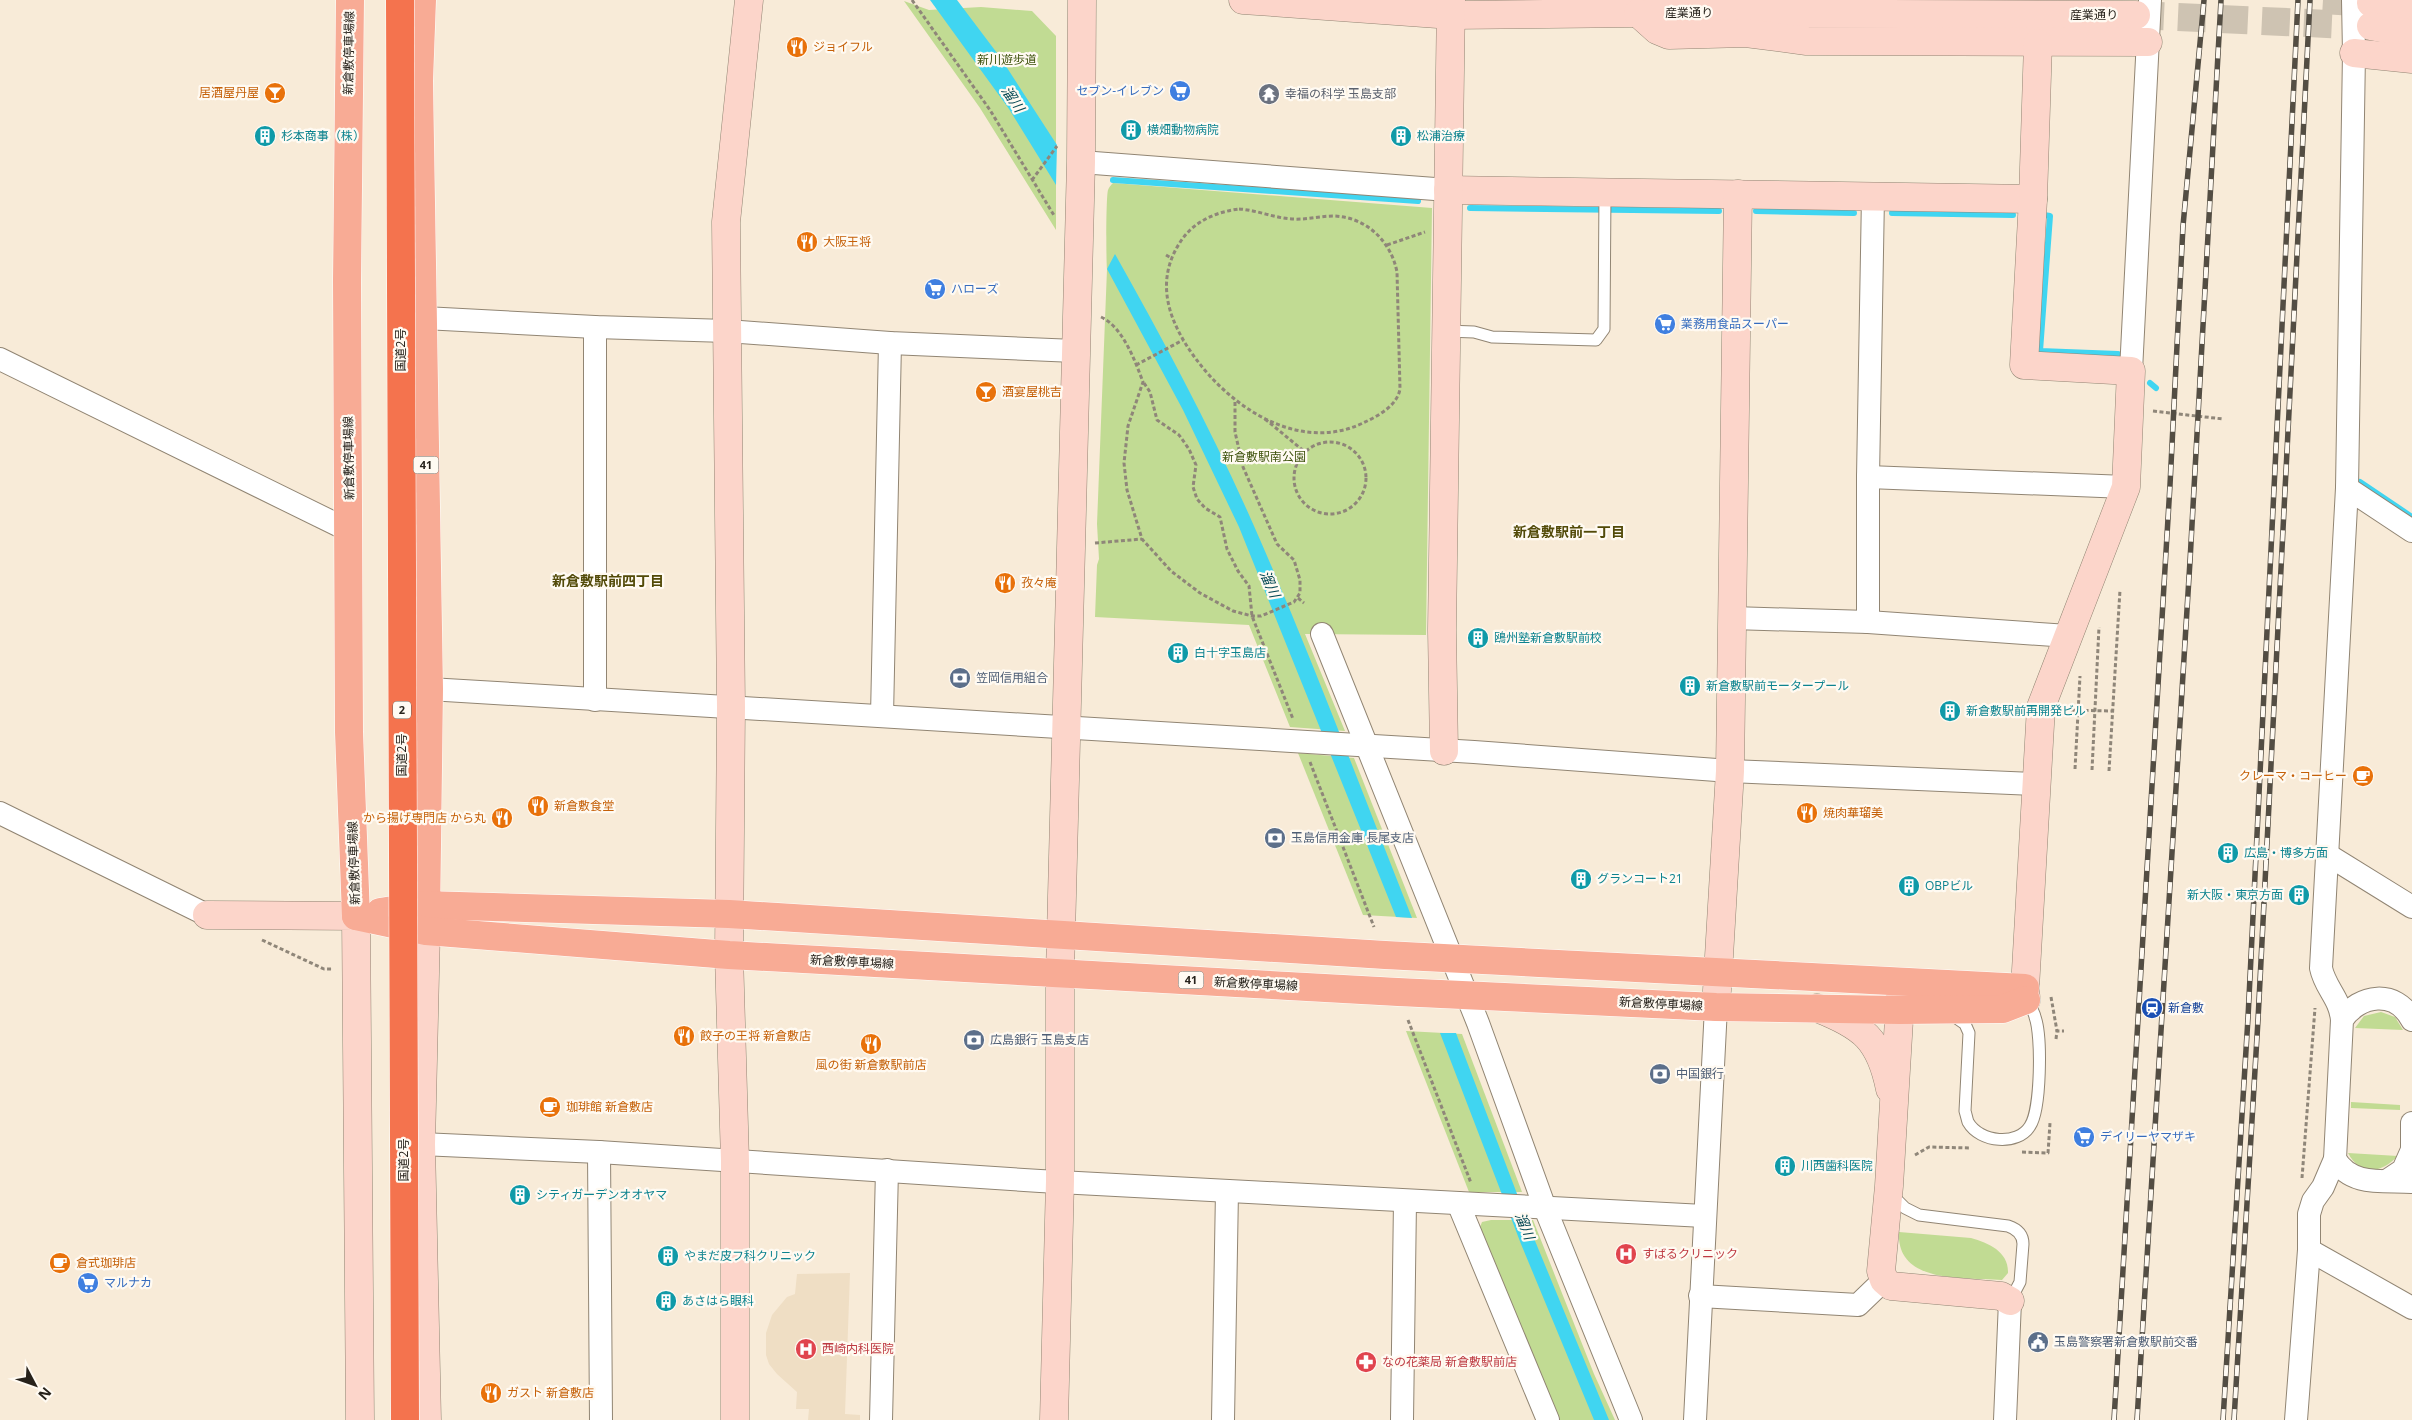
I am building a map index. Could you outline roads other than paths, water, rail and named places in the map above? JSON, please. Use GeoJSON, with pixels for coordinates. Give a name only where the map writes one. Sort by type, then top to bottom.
{"type":"FeatureCollection","features":[{"type":"Feature","properties":{"kind":"highway","name":"国道2号"},"geometry":{"type":"LineString","coordinates":[[400,0],[405,1420]]}},
{"type":"Feature","properties":{"kind":"main road","name":"新倉敷停車場線"},"geometry":{"type":"LineString","coordinates":[[350,0],[346,282],[350,531],[350,732],[356,916],[426,918],[729,914],[1902,982],[2025,994]]}},
{"type":"Feature","properties":{"kind":"main road","name":"41"},"geometry":{"type":"LineString","coordinates":[[422,0],[419,81],[429,689],[426,918]]}},
{"type":"Feature","properties":{"kind":"main road","name":"新倉敷停車場線"},"geometry":{"type":"LineString","coordinates":[[426,918],[729,955],[1716,1007],[1900,1010],[2003,1009],[2025,994]]}},
{"type":"Feature","properties":{"kind":"street"},"geometry":{"type":"LineString","coordinates":[[735,1420],[735,1161],[729,955],[731,708],[726,222],[749,0]]}},
{"type":"Feature","properties":{"kind":"street"},"geometry":{"type":"LineString","coordinates":[[1054,1420],[1060,1181],[1060,973],[1068,728],[1075,352],[1081,162],[1082,0]]}},
{"type":"Feature","properties":{"kind":"street","name":"産業通り"},"geometry":{"type":"LineString","coordinates":[[1243,0],[1638,13],[2143,8]]}},
{"type":"Feature","properties":{"kind":"street"},"geometry":{"type":"LineString","coordinates":[[1444,751],[1442,630],[1452,8]]}},
{"type":"Feature","properties":{"kind":"street"},"geometry":{"type":"LineString","coordinates":[[2025,994],[2040,710],[2126,487],[2148,42],[2143,8]]}},
{"type":"Feature","properties":{"kind":"street"},"geometry":{"type":"LineString","coordinates":[[2365,10],[2412,9]]}},
{"type":"Feature","properties":{"kind":"street"},"geometry":{"type":"LineString","coordinates":[[2365,10],[2412,34]]}},
{"type":"Feature","properties":{"kind":"street"},"geometry":{"type":"LineString","coordinates":[[2296,1420],[2309,1250],[2309,1214],[2313,1201],[2323,1187],[2335,1159],[2342,1020],[2341,1008],[2323,978],[2321,968],[2347,488],[2354,53],[2365,10]]}},
{"type":"Feature","properties":{"kind":"street"},"geometry":{"type":"LineString","coordinates":[[1638,13],[1657,30],[1669,36],[1746,33],[1808,41],[2148,42]]}},
{"type":"Feature","properties":{"kind":"street"},"geometry":{"type":"LineString","coordinates":[[2038,43],[2033,200],[2024,365],[2131,371]]}},
{"type":"Feature","properties":{"kind":"street"},"geometry":{"type":"LineString","coordinates":[[2354,53],[2412,59]]}},
{"type":"Feature","properties":{"kind":"street"},"geometry":{"type":"LineString","coordinates":[[1081,162],[1605,203],[1738,194],[2033,200]]}},
{"type":"Feature","properties":{"kind":"street"},"geometry":{"type":"LineString","coordinates":[[1695,1420],[1717,972],[1730,771],[1738,194]]}},
{"type":"Feature","properties":{"kind":"street"},"geometry":{"type":"LineString","coordinates":[[1868,622],[1868,477],[1873,196]]}},
{"type":"Feature","properties":{"kind":"street"},"geometry":{"type":"LineString","coordinates":[[424,318],[595,327],[727,331],[890,343],[1075,352]]}},
{"type":"Feature","properties":{"kind":"street"},"geometry":{"type":"LineString","coordinates":[[595,327],[595,700]]}},
{"type":"Feature","properties":{"kind":"street"},"geometry":{"type":"LineString","coordinates":[[882,716],[890,343]]}},
{"type":"Feature","properties":{"kind":"street"},"geometry":{"type":"LineString","coordinates":[[0,359],[350,531]]}},
{"type":"Feature","properties":{"kind":"street"},"geometry":{"type":"LineString","coordinates":[[1868,477],[2126,487]]}},
{"type":"Feature","properties":{"kind":"street"},"geometry":{"type":"LineString","coordinates":[[2347,488],[2412,531]]}},
{"type":"Feature","properties":{"kind":"street"},"geometry":{"type":"LineString","coordinates":[[1732,618],[1868,622],[2068,636]]}},
{"type":"Feature","properties":{"kind":"street"},"geometry":{"type":"LineString","coordinates":[[1322,634],[1357,746],[1466,995],[1536,1207],[1631,1420]]}},
{"type":"Feature","properties":{"kind":"street"},"geometry":{"type":"LineString","coordinates":[[429,689],[1444,751],[1730,771],[2036,784]]}},
{"type":"Feature","properties":{"kind":"street"},"geometry":{"type":"LineString","coordinates":[[0,813],[208,915],[356,916],[360,1420]]}},
{"type":"Feature","properties":{"kind":"street"},"geometry":{"type":"LineString","coordinates":[[2328,855],[2412,907]]}},
{"type":"Feature","properties":{"kind":"street"},"geometry":{"type":"LineString","coordinates":[[426,918],[421,1144],[427,1420]]}},
{"type":"Feature","properties":{"kind":"street"},"geometry":{"type":"LineString","coordinates":[[1902,982],[1889,1186],[1881,1271],[1884,1280],[1890,1286],[2002,1296],[2010,1301],[2005,1420]]}},
{"type":"Feature","properties":{"kind":"street"},"geometry":{"type":"LineString","coordinates":[[2342,1020],[2349,1010],[2359,1003],[2372,998],[2384,998],[2395,1002],[2408,1012],[2412,1020]]}},
{"type":"Feature","properties":{"kind":"street"},"geometry":{"type":"LineString","coordinates":[[1817,1008],[1848,1020],[1867,1036],[1875,1046],[1887,1071],[1894,1105]]}},
{"type":"Feature","properties":{"kind":"street"},"geometry":{"type":"LineString","coordinates":[[2388,1180],[2403,1170],[2411,1154],[2412,1123]]}},
{"type":"Feature","properties":{"kind":"street"},"geometry":{"type":"LineString","coordinates":[[421,1144],[599,1152],[1227,1191],[1704,1216]]}},
{"type":"Feature","properties":{"kind":"street"},"geometry":{"type":"LineString","coordinates":[[599,1152],[601,1420]]}},
{"type":"Feature","properties":{"kind":"street"},"geometry":{"type":"LineString","coordinates":[[2335,1159],[2340,1168],[2352,1177],[2370,1181],[2412,1182]]}},
{"type":"Feature","properties":{"kind":"street"},"geometry":{"type":"LineString","coordinates":[[881,1420],[887,1170]]}},
{"type":"Feature","properties":{"kind":"street"},"geometry":{"type":"LineString","coordinates":[[1223,1420],[1227,1191]]}},
{"type":"Feature","properties":{"kind":"street"},"geometry":{"type":"LineString","coordinates":[[1402,1420],[1405,1200]]}},
{"type":"Feature","properties":{"kind":"street"},"geometry":{"type":"LineString","coordinates":[[1475,1204],[1548,1420]]}},
{"type":"Feature","properties":{"kind":"street"},"geometry":{"type":"LineString","coordinates":[[2309,1250],[2412,1308]]}},
{"type":"Feature","properties":{"kind":"street"},"geometry":{"type":"LineString","coordinates":[[1700,1296],[1858,1305],[1884,1280]]}},
{"type":"Feature","properties":{"kind":"lane"},"geometry":{"type":"LineString","coordinates":[[1446,331],[1474,332],[1492,337],[1596,340],[1604,329],[1605,203]]}},
{"type":"Feature","properties":{"kind":"lane"},"geometry":{"type":"LineString","coordinates":[[1942,1010],[1965,1024],[1969,1033],[1965,1111],[1968,1123],[1984,1136],[1995,1139],[2013,1139],[2024,1134],[2031,1125],[2036,1112],[2040,1052],[2035,1017],[2025,994]]}},
{"type":"Feature","properties":{"kind":"lane"},"geometry":{"type":"LineString","coordinates":[[1889,1186],[1896,1200],[1911,1212],[2008,1226],[2019,1232],[2023,1237],[2024,1244],[2020,1282],[2010,1301]]}},
{"type":"Feature","properties":{"kind":"water","name":"溜川"},"geometry":{"type":"Polygon","coordinates":[[[930,0],[957,0],[1000,57],[1057,145],[1056,185],[1009,109],[930,0]]]}},
{"type":"Feature","properties":{"kind":"water","name":"溜川"},"geometry":{"type":"Polygon","coordinates":[[[1115,254],[1188,388],[1254,526],[1315,672],[1412,918],[1396,917],[1239,527],[1183,410],[1107,269],[1115,254]]]}},
{"type":"Feature","properties":{"kind":"water","name":"溜川"},"geometry":{"type":"Polygon","coordinates":[[[1440,1033],[1456,1033],[1533,1236],[1609,1420],[1594,1420],[1521,1244],[1440,1033]]]}},
{"type":"Feature","properties":{"kind":"waterway"},"geometry":{"type":"LineString","coordinates":[[1113,180],[1418,201]]}},
{"type":"Feature","properties":{"kind":"waterway"},"geometry":{"type":"LineString","coordinates":[[1470,208],[1719,211]]}},
{"type":"Feature","properties":{"kind":"waterway"},"geometry":{"type":"LineString","coordinates":[[1756,211],[1854,213]]}},
{"type":"Feature","properties":{"kind":"waterway"},"geometry":{"type":"LineString","coordinates":[[1892,213],[2013,215]]}},
{"type":"Feature","properties":{"kind":"waterway"},"geometry":{"type":"LineString","coordinates":[[2044,215],[2050,216],[2040,351],[2118,354]]}},
{"type":"Feature","properties":{"kind":"waterway"},"geometry":{"type":"LineString","coordinates":[[2150,383],[2156,388]]}},
{"type":"Feature","properties":{"kind":"waterway"},"geometry":{"type":"LineString","coordinates":[[2360,482],[2412,517]]}},
{"type":"Feature","properties":{"kind":"tunnel"},"geometry":{"type":"LineString","coordinates":[[2323,0],[2371,3]]}},
{"type":"Feature","properties":{"kind":"tunnel"},"geometry":{"type":"LineString","coordinates":[[2136,15],[2371,26]]}},
{"type":"Feature","properties":{"kind":"railway"},"geometry":{"type":"LineString","coordinates":[[2114,1420],[2170,485],[2183,226],[2204,0]]}},
{"type":"Feature","properties":{"kind":"railway"},"geometry":{"type":"LineString","coordinates":[[2137,1420],[2190,561],[2221,0]]}},
{"type":"Feature","properties":{"kind":"railway"},"geometry":{"type":"LineString","coordinates":[[2223,1420],[2248,1018],[2298,0]]}},
{"type":"Feature","properties":{"kind":"railway"},"geometry":{"type":"LineString","coordinates":[[2234,1420],[2258,1020],[2310,0]]}},
{"type":"Feature","properties":{"kind":"place","name":"ジョイフル"},"geometry":{"type":"Point","coordinates":[797,47]}},
{"type":"Feature","properties":{"kind":"place","name":"セブン-イレブン"},"geometry":{"type":"Point","coordinates":[1180,91]}},
{"type":"Feature","properties":{"kind":"place","name":"居酒屋丹屋"},"geometry":{"type":"Point","coordinates":[275,93]}},
{"type":"Feature","properties":{"kind":"place","name":"幸福の科学 玉島支部"},"geometry":{"type":"Point","coordinates":[1269,94]}},
{"type":"Feature","properties":{"kind":"place","name":"横畑動物病院"},"geometry":{"type":"Point","coordinates":[1131,130]}},
{"type":"Feature","properties":{"kind":"place","name":"杉本商事（株）"},"geometry":{"type":"Point","coordinates":[265,136]}},
{"type":"Feature","properties":{"kind":"place","name":"松浦治療"},"geometry":{"type":"Point","coordinates":[1401,136]}},
{"type":"Feature","properties":{"kind":"place","name":"大阪王将"},"geometry":{"type":"Point","coordinates":[807,242]}},
{"type":"Feature","properties":{"kind":"place","name":"ハローズ"},"geometry":{"type":"Point","coordinates":[935,289]}},
{"type":"Feature","properties":{"kind":"place","name":"業務用食品スーパー"},"geometry":{"type":"Point","coordinates":[1665,324]}},
{"type":"Feature","properties":{"kind":"place","name":"酒宴屋桃吉"},"geometry":{"type":"Point","coordinates":[986,392]}},
{"type":"Feature","properties":{"kind":"place","name":"孜々庵"},"geometry":{"type":"Point","coordinates":[1005,583]}},
{"type":"Feature","properties":{"kind":"place","name":"鴎州塾新倉敷駅前校"},"geometry":{"type":"Point","coordinates":[1478,638]}},
{"type":"Feature","properties":{"kind":"place","name":"白十字玉島店"},"geometry":{"type":"Point","coordinates":[1178,653]}},
{"type":"Feature","properties":{"kind":"place","name":"笠岡信用組合"},"geometry":{"type":"Point","coordinates":[960,678]}},
{"type":"Feature","properties":{"kind":"place","name":"新倉敷駅前モータープール"},"geometry":{"type":"Point","coordinates":[1690,686]}},
{"type":"Feature","properties":{"kind":"place","name":"新倉敷駅前再開発ビル"},"geometry":{"type":"Point","coordinates":[1950,711]}},
{"type":"Feature","properties":{"kind":"place","name":"クレーマ・コーヒー"},"geometry":{"type":"Point","coordinates":[2363,776]}},
{"type":"Feature","properties":{"kind":"place","name":"新倉敷食堂"},"geometry":{"type":"Point","coordinates":[538,806]}},
{"type":"Feature","properties":{"kind":"place","name":"焼肉華瑠美"},"geometry":{"type":"Point","coordinates":[1807,813]}},
{"type":"Feature","properties":{"kind":"place","name":"から揚げ専門店 から丸"},"geometry":{"type":"Point","coordinates":[502,818]}},
{"type":"Feature","properties":{"kind":"place","name":"玉島信用金庫 長尾支店"},"geometry":{"type":"Point","coordinates":[1275,838]}},
{"type":"Feature","properties":{"kind":"place","name":"広島・博多方面"},"geometry":{"type":"Point","coordinates":[2228,853]}},
{"type":"Feature","properties":{"kind":"place","name":"グランコート21"},"geometry":{"type":"Point","coordinates":[1581,879]}},
{"type":"Feature","properties":{"kind":"place","name":"OBPビル"},"geometry":{"type":"Point","coordinates":[1909,886]}},
{"type":"Feature","properties":{"kind":"place","name":"新大阪・東京方面"},"geometry":{"type":"Point","coordinates":[2299,895]}},
{"type":"Feature","properties":{"kind":"place","name":"新倉敷"},"geometry":{"type":"Point","coordinates":[2152,1008]}},
{"type":"Feature","properties":{"kind":"place","name":"餃子の王将 新倉敷店"},"geometry":{"type":"Point","coordinates":[684,1036]}},
{"type":"Feature","properties":{"kind":"place","name":"広島銀行 玉島支店"},"geometry":{"type":"Point","coordinates":[974,1040]}},
{"type":"Feature","properties":{"kind":"place","name":"風の街 新倉敷駅前店"},"geometry":{"type":"Point","coordinates":[871,1044]}},
{"type":"Feature","properties":{"kind":"place","name":"中国銀行"},"geometry":{"type":"Point","coordinates":[1660,1074]}},
{"type":"Feature","properties":{"kind":"place","name":"珈琲館 新倉敷店"},"geometry":{"type":"Point","coordinates":[550,1107]}},
{"type":"Feature","properties":{"kind":"place","name":"デイリーヤマザキ"},"geometry":{"type":"Point","coordinates":[2084,1137]}},
{"type":"Feature","properties":{"kind":"place","name":"川西歯科医院"},"geometry":{"type":"Point","coordinates":[1785,1166]}},
{"type":"Feature","properties":{"kind":"place","name":"シティガーデンオオヤマ"},"geometry":{"type":"Point","coordinates":[520,1195]}},
{"type":"Feature","properties":{"kind":"place","name":"すばるクリニック"},"geometry":{"type":"Point","coordinates":[1626,1254]}},
{"type":"Feature","properties":{"kind":"place","name":"やまだ皮フ科クリニック"},"geometry":{"type":"Point","coordinates":[668,1256]}},
{"type":"Feature","properties":{"kind":"place","name":"倉式珈琲店"},"geometry":{"type":"Point","coordinates":[60,1263]}},
{"type":"Feature","properties":{"kind":"place","name":"マルナカ"},"geometry":{"type":"Point","coordinates":[88,1283]}},
{"type":"Feature","properties":{"kind":"place","name":"あさはら眼科"},"geometry":{"type":"Point","coordinates":[666,1301]}},
{"type":"Feature","properties":{"kind":"place","name":"玉島警察署新倉敷駅前交番"},"geometry":{"type":"Point","coordinates":[2038,1342]}},
{"type":"Feature","properties":{"kind":"place","name":"西崎内科医院"},"geometry":{"type":"Point","coordinates":[806,1349]}},
{"type":"Feature","properties":{"kind":"place","name":"なの花薬局 新倉敷駅前店"},"geometry":{"type":"Point","coordinates":[1366,1362]}},
{"type":"Feature","properties":{"kind":"place","name":"ガスト 新倉敷店"},"geometry":{"type":"Point","coordinates":[491,1393]}},
{"type":"Feature","properties":{"kind":"district","name":"新倉敷駅前一丁目"},"geometry":{"type":"Point","coordinates":[1569,532]}},
{"type":"Feature","properties":{"kind":"district","name":"新倉敷駅前四丁目"},"geometry":{"type":"Point","coordinates":[608,581]}},
{"type":"Feature","properties":{"kind":"park label","name":"新川遊歩道"},"geometry":{"type":"Point","coordinates":[1007,60]}},
{"type":"Feature","properties":{"kind":"park label","name":"新倉敷駅南公園"},"geometry":{"type":"Point","coordinates":[1264,457]}}]}
